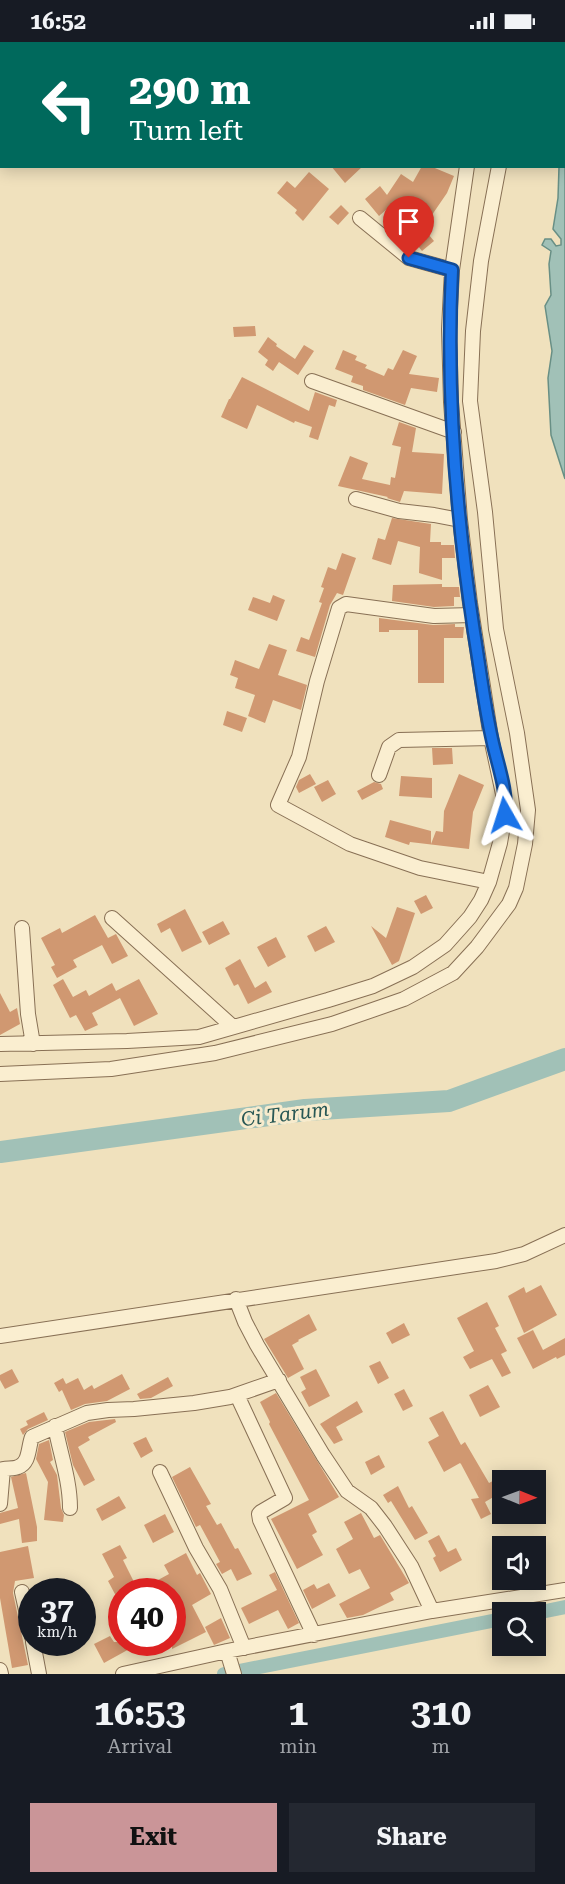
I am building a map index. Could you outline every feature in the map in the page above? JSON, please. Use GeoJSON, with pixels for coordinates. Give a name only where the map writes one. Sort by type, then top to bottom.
{"type":"FeatureCollection","features":[{"type":"Feature","properties":{"kind":"street"},"geometry":{"type":"LineString","coordinates":[[0,1044],[199,1036],[373,986],[413,967],[445,945],[470,917],[489,882],[500,843],[506,808],[491,738],[472,615],[460,520],[451,402],[449,329],[452,270],[467,168]]}},
{"type":"Feature","properties":{"kind":"street"},"geometry":{"type":"LineString","coordinates":[[0,1074],[122,1067],[215,1053],[332,1024],[404,999],[453,973],[477,947],[508,904],[516,888],[525,844],[528,810],[517,733],[496,629],[470,400],[472,331],[481,261],[499,168]]}},
{"type":"Feature","properties":{"kind":"street"},"geometry":{"type":"LineString","coordinates":[[360,218],[409,258],[452,270]]}},
{"type":"Feature","properties":{"kind":"street"},"geometry":{"type":"LineString","coordinates":[[312,381],[454,432]]}},
{"type":"Feature","properties":{"kind":"street"},"geometry":{"type":"LineString","coordinates":[[356,499],[399,511],[434,514],[460,520]]}},
{"type":"Feature","properties":{"kind":"street"},"geometry":{"type":"LineString","coordinates":[[472,615],[434,616],[346,604],[339,608],[317,681],[298,757],[278,806],[350,844],[420,868],[489,882]]}},
{"type":"Feature","properties":{"kind":"street"},"geometry":{"type":"LineString","coordinates":[[379,775],[389,747],[399,740],[491,738]]}},
{"type":"Feature","properties":{"kind":"street"},"geometry":{"type":"LineString","coordinates":[[112,918],[233,1028]]}},
{"type":"Feature","properties":{"kind":"street"},"geometry":{"type":"LineString","coordinates":[[22,928],[28,1014],[33,1044]]}},
{"type":"Feature","properties":{"kind":"street"},"geometry":{"type":"LineString","coordinates":[[0,1336],[496,1261],[524,1254],[565,1235]]}},
{"type":"Feature","properties":{"kind":"street"},"geometry":{"type":"LineString","coordinates":[[236,1299],[244,1322],[347,1491],[371,1508],[399,1545],[432,1611]]}},
{"type":"Feature","properties":{"kind":"street"},"geometry":{"type":"LineString","coordinates":[[0,1504],[3,1469],[21,1465],[27,1459],[27,1450],[32,1437],[55,1426],[87,1413],[194,1403],[237,1395],[279,1380]]}},
{"type":"Feature","properties":{"kind":"street"},"geometry":{"type":"LineString","coordinates":[[237,1395],[285,1498],[261,1512],[260,1520],[314,1635]]}},
{"type":"Feature","properties":{"kind":"street"},"geometry":{"type":"LineString","coordinates":[[55,1426],[61,1460],[69,1486],[70,1508]]}},
{"type":"Feature","properties":{"kind":"street"},"geometry":{"type":"LineString","coordinates":[[160,1472],[196,1548],[220,1589],[243,1648]]}},
{"type":"Feature","properties":{"kind":"street"},"geometry":{"type":"LineString","coordinates":[[123,1674],[231,1663],[243,1648],[432,1611],[565,1590]]}},
{"type":"Feature","properties":{"kind":"street"},"geometry":{"type":"LineString","coordinates":[[36,1656],[39,1674]]}},
{"type":"Feature","properties":{"kind":"water"},"geometry":{"type":"Polygon","coordinates":[[[559,168],[565,168],[565,479],[551,435],[548,378],[552,351],[545,306],[551,295],[549,264],[551,251],[542,245],[545,239],[551,239],[556,246],[561,245],[561,239],[553,229],[558,198],[559,168]]]}},
{"type":"Feature","properties":{"kind":"building"},"geometry":{"type":"Polygon","coordinates":[[[333,168],[361,168],[345,183],[333,168]]]}},
{"type":"Feature","properties":{"kind":"building"},"geometry":{"type":"Polygon","coordinates":[[[421,168],[435,168],[454,176],[447,193],[423,228],[434,241],[422,251],[405,230],[425,213],[406,200],[393,214],[387,209],[379,216],[365,199],[380,186],[387,195],[401,174],[413,182],[421,168]]]}},
{"type":"Feature","properties":{"kind":"building"},"geometry":{"type":"Polygon","coordinates":[[[309,172],[329,189],[303,221],[295,213],[297,210],[277,193],[287,181],[295,188],[309,172]]]}},
{"type":"Feature","properties":{"kind":"building"},"geometry":{"type":"Polygon","coordinates":[[[341,205],[349,213],[338,225],[329,217],[341,205]]]}},
{"type":"Feature","properties":{"kind":"building"},"geometry":{"type":"Polygon","coordinates":[[[255,326],[256,336],[234,337],[233,327],[255,326]]]}},
{"type":"Feature","properties":{"kind":"building"},"geometry":{"type":"Polygon","coordinates":[[[268,337],[277,344],[276,346],[295,359],[304,345],[314,351],[298,375],[279,362],[273,371],[265,365],[268,360],[258,352],[268,337]]]}},
{"type":"Feature","properties":{"kind":"building"},"geometry":{"type":"Polygon","coordinates":[[[343,350],[357,356],[355,360],[367,365],[365,368],[384,376],[388,368],[393,370],[403,350],[417,356],[409,374],[439,378],[437,392],[411,388],[405,405],[363,390],[363,386],[351,382],[353,376],[335,369],[343,350]]]}},
{"type":"Feature","properties":{"kind":"building"},"geometry":{"type":"Polygon","coordinates":[[[242,377],[309,411],[315,392],[337,400],[335,407],[329,405],[318,440],[309,437],[312,427],[295,421],[294,423],[257,405],[247,429],[221,417],[242,377]]]}},
{"type":"Feature","properties":{"kind":"building"},"geometry":{"type":"Polygon","coordinates":[[[399,422],[416,428],[412,452],[444,454],[442,494],[404,491],[400,502],[388,497],[338,486],[350,456],[368,463],[362,479],[390,485],[391,477],[395,478],[401,447],[392,445],[399,422]]]}},
{"type":"Feature","properties":{"kind":"building"},"geometry":{"type":"Polygon","coordinates":[[[392,518],[431,524],[430,542],[454,545],[455,558],[442,558],[442,580],[419,573],[420,547],[398,541],[391,565],[372,559],[378,538],[385,540],[392,518]]]}},
{"type":"Feature","properties":{"kind":"building"},"geometry":{"type":"Polygon","coordinates":[[[342,553],[356,558],[343,595],[337,593],[330,605],[315,657],[296,651],[301,637],[309,640],[322,603],[319,602],[324,588],[321,587],[328,567],[336,570],[342,553]]]}},
{"type":"Feature","properties":{"kind":"building"},"geometry":{"type":"Polygon","coordinates":[[[442,584],[442,587],[459,587],[460,597],[454,597],[454,606],[434,607],[392,601],[393,585],[442,584]]]}},
{"type":"Feature","properties":{"kind":"building"},"geometry":{"type":"Polygon","coordinates":[[[273,595],[285,600],[277,621],[248,610],[253,597],[270,603],[273,595]]]}},
{"type":"Feature","properties":{"kind":"building"},"geometry":{"type":"Polygon","coordinates":[[[379,618],[433,625],[455,624],[455,627],[464,627],[463,638],[444,638],[444,683],[418,683],[418,630],[379,632],[379,618]]]}},
{"type":"Feature","properties":{"kind":"building"},"geometry":{"type":"Polygon","coordinates":[[[269,644],[287,650],[278,675],[307,685],[301,710],[273,700],[265,723],[248,716],[255,695],[235,688],[238,678],[230,675],[235,660],[259,669],[269,644]]]}},
{"type":"Feature","properties":{"kind":"building"},"geometry":{"type":"Polygon","coordinates":[[[227,711],[247,718],[242,732],[223,725],[227,711]]]}},
{"type":"Feature","properties":{"kind":"building"},"geometry":{"type":"Polygon","coordinates":[[[432,748],[452,748],[453,764],[433,765],[432,748]]]}},
{"type":"Feature","properties":{"kind":"building"},"geometry":{"type":"Polygon","coordinates":[[[310,774],[316,784],[299,793],[296,787],[299,780],[310,774]]]}},
{"type":"Feature","properties":{"kind":"building"},"geometry":{"type":"Polygon","coordinates":[[[459,774],[484,785],[473,812],[469,849],[410,842],[409,845],[385,837],[390,820],[431,831],[431,844],[436,831],[443,832],[444,811],[459,774]]]}},
{"type":"Feature","properties":{"kind":"building"},"geometry":{"type":"Polygon","coordinates":[[[401,776],[432,778],[432,798],[399,796],[401,776]]]}},
{"type":"Feature","properties":{"kind":"building"},"geometry":{"type":"Polygon","coordinates":[[[328,780],[336,794],[322,802],[314,787],[328,780]]]}},
{"type":"Feature","properties":{"kind":"building"},"geometry":{"type":"Polygon","coordinates":[[[374,782],[381,784],[383,789],[362,800],[357,791],[374,782]]]}},
{"type":"Feature","properties":{"kind":"building"},"geometry":{"type":"Polygon","coordinates":[[[426,895],[433,908],[421,914],[414,901],[426,895]]]}},
{"type":"Feature","properties":{"kind":"building"},"geometry":{"type":"Polygon","coordinates":[[[397,907],[415,913],[399,961],[392,965],[371,926],[386,938],[397,907]]]}},
{"type":"Feature","properties":{"kind":"building"},"geometry":{"type":"Polygon","coordinates":[[[185,909],[202,942],[182,952],[170,928],[161,933],[157,924],[185,909]]]}},
{"type":"Feature","properties":{"kind":"building"},"geometry":{"type":"Polygon","coordinates":[[[95,915],[108,938],[116,934],[128,956],[112,964],[102,945],[73,960],[77,967],[57,978],[51,967],[55,965],[41,938],[60,928],[62,933],[95,915]]]}},
{"type":"Feature","properties":{"kind":"building"},"geometry":{"type":"Polygon","coordinates":[[[223,921],[230,934],[209,945],[202,932],[223,921]]]}},
{"type":"Feature","properties":{"kind":"building"},"geometry":{"type":"Polygon","coordinates":[[[326,926],[335,942],[315,952],[307,936],[326,926]]]}},
{"type":"Feature","properties":{"kind":"building"},"geometry":{"type":"Polygon","coordinates":[[[276,937],[286,957],[268,967],[257,947],[276,937]]]}},
{"type":"Feature","properties":{"kind":"building"},"geometry":{"type":"Polygon","coordinates":[[[240,959],[255,988],[266,981],[272,992],[248,1004],[238,984],[234,986],[225,968],[240,959]]]}},
{"type":"Feature","properties":{"kind":"building"},"geometry":{"type":"Polygon","coordinates":[[[63,979],[73,997],[86,990],[89,996],[112,983],[116,991],[139,979],[158,1014],[134,1026],[120,998],[92,1013],[98,1025],[85,1031],[76,1015],[70,1018],[53,985],[63,979]]]}},
{"type":"Feature","properties":{"kind":"building"},"geometry":{"type":"Polygon","coordinates":[[[0,993],[10,1012],[17,1008],[20,1024],[0,1035],[0,993]]]}},
{"type":"Feature","properties":{"kind":"building"},"geometry":{"type":"Polygon","coordinates":[[[541,1285],[557,1315],[524,1333],[508,1296],[524,1287],[526,1293],[541,1285]]]}},
{"type":"Feature","properties":{"kind":"building"},"geometry":{"type":"Polygon","coordinates":[[[487,1302],[499,1326],[495,1328],[507,1351],[501,1354],[511,1373],[502,1377],[492,1359],[470,1369],[463,1357],[474,1351],[457,1318],[487,1302]]]}},
{"type":"Feature","properties":{"kind":"building"},"geometry":{"type":"Polygon","coordinates":[[[309,1314],[317,1330],[292,1345],[304,1369],[288,1378],[264,1339],[309,1314]]]}},
{"type":"Feature","properties":{"kind":"building"},"geometry":{"type":"Polygon","coordinates":[[[404,1323],[410,1335],[392,1344],[386,1333],[404,1323]]]}},
{"type":"Feature","properties":{"kind":"building"},"geometry":{"type":"Polygon","coordinates":[[[533,1330],[543,1350],[565,1338],[565,1355],[533,1369],[517,1338],[533,1330]]]}},
{"type":"Feature","properties":{"kind":"building"},"geometry":{"type":"Polygon","coordinates":[[[380,1361],[389,1378],[378,1384],[369,1366],[380,1361]]]}},
{"type":"Feature","properties":{"kind":"building"},"geometry":{"type":"Polygon","coordinates":[[[12,1369],[19,1382],[5,1389],[0,1375],[12,1369]]]}},
{"type":"Feature","properties":{"kind":"building"},"geometry":{"type":"Polygon","coordinates":[[[316,1369],[330,1396],[309,1407],[301,1392],[306,1389],[300,1377],[316,1369]]]}},
{"type":"Feature","properties":{"kind":"building"},"geometry":{"type":"Polygon","coordinates":[[[122,1374],[130,1389],[107,1401],[85,1404],[71,1410],[62,1390],[59,1392],[54,1383],[63,1378],[66,1384],[78,1378],[84,1390],[92,1385],[94,1389],[122,1374]]]}},
{"type":"Feature","properties":{"kind":"building"},"geometry":{"type":"Polygon","coordinates":[[[168,1377],[173,1386],[151,1398],[140,1399],[137,1394],[168,1377]]]}},
{"type":"Feature","properties":{"kind":"building"},"geometry":{"type":"Polygon","coordinates":[[[488,1385],[500,1407],[480,1417],[469,1395],[488,1385]]]}},
{"type":"Feature","properties":{"kind":"building"},"geometry":{"type":"Polygon","coordinates":[[[404,1389],[413,1406],[403,1411],[394,1394],[404,1389]]]}},
{"type":"Feature","properties":{"kind":"building"},"geometry":{"type":"Polygon","coordinates":[[[276,1393],[339,1497],[308,1514],[317,1532],[312,1535],[323,1555],[297,1569],[271,1519],[309,1500],[260,1402],[276,1393]]]}},
{"type":"Feature","properties":{"kind":"building"},"geometry":{"type":"Polygon","coordinates":[[[357,1401],[363,1412],[336,1427],[343,1440],[334,1444],[320,1424],[357,1401]]]}},
{"type":"Feature","properties":{"kind":"building"},"geometry":{"type":"Polygon","coordinates":[[[443,1411],[461,1445],[465,1442],[489,1483],[492,1481],[492,1498],[485,1502],[491,1514],[481,1519],[471,1499],[479,1498],[460,1463],[444,1472],[428,1442],[439,1436],[429,1418],[443,1411]]]}},
{"type":"Feature","properties":{"kind":"building"},"geometry":{"type":"Polygon","coordinates":[[[44,1412],[48,1420],[28,1429],[23,1435],[20,1429],[28,1425],[26,1421],[44,1412]]]}},
{"type":"Feature","properties":{"kind":"building"},"geometry":{"type":"Polygon","coordinates":[[[115,1419],[116,1422],[88,1437],[90,1440],[78,1447],[95,1480],[84,1486],[73,1465],[65,1432],[89,1422],[115,1419]]]}},
{"type":"Feature","properties":{"kind":"building"},"geometry":{"type":"Polygon","coordinates":[[[146,1437],[153,1451],[141,1458],[133,1443],[146,1437]]]}},
{"type":"Feature","properties":{"kind":"building"},"geometry":{"type":"Polygon","coordinates":[[[49,1440],[53,1460],[50,1462],[57,1475],[64,1515],[63,1522],[44,1520],[48,1482],[36,1459],[39,1444],[49,1440]]]}},
{"type":"Feature","properties":{"kind":"building"},"geometry":{"type":"Polygon","coordinates":[[[379,1455],[385,1467],[371,1475],[365,1462],[379,1455]]]}},
{"type":"Feature","properties":{"kind":"building"},"geometry":{"type":"Polygon","coordinates":[[[190,1467],[211,1504],[206,1506],[217,1525],[221,1523],[252,1574],[237,1581],[231,1569],[222,1574],[216,1564],[220,1562],[200,1525],[196,1527],[172,1477],[190,1467]]]}},
{"type":"Feature","properties":{"kind":"building"},"geometry":{"type":"Polygon","coordinates":[[[26,1473],[37,1527],[37,1541],[22,1543],[19,1519],[0,1524],[0,1513],[18,1508],[11,1477],[26,1473]]]}},
{"type":"Feature","properties":{"kind":"building"},"geometry":{"type":"Polygon","coordinates":[[[398,1486],[409,1508],[412,1506],[428,1533],[415,1540],[391,1501],[388,1503],[383,1495],[398,1486]]]}},
{"type":"Feature","properties":{"kind":"building"},"geometry":{"type":"Polygon","coordinates":[[[119,1496],[126,1508],[102,1521],[96,1509],[119,1496]]]}},
{"type":"Feature","properties":{"kind":"building"},"geometry":{"type":"Polygon","coordinates":[[[361,1513],[374,1538],[380,1535],[409,1583],[390,1593],[394,1600],[363,1615],[347,1618],[339,1604],[370,1588],[360,1569],[349,1574],[336,1549],[353,1539],[344,1522],[361,1513]]]}},
{"type":"Feature","properties":{"kind":"building"},"geometry":{"type":"Polygon","coordinates":[[[165,1514],[174,1532],[153,1543],[144,1525],[165,1514]]]}},
{"type":"Feature","properties":{"kind":"building"},"geometry":{"type":"Polygon","coordinates":[[[439,1535],[448,1552],[456,1548],[462,1560],[440,1572],[433,1558],[436,1556],[428,1541],[439,1535]]]}},
{"type":"Feature","properties":{"kind":"building"},"geometry":{"type":"Polygon","coordinates":[[[120,1545],[127,1558],[123,1560],[132,1578],[112,1578],[102,1554],[120,1545]]]}},
{"type":"Feature","properties":{"kind":"building"},"geometry":{"type":"Polygon","coordinates":[[[28,1546],[34,1578],[18,1578],[15,1581],[13,1593],[18,1617],[18,1656],[26,1656],[28,1665],[12,1668],[0,1598],[0,1552],[28,1546]]]}},
{"type":"Feature","properties":{"kind":"building"},"geometry":{"type":"Polygon","coordinates":[[[186,1553],[197,1575],[200,1573],[211,1594],[192,1605],[206,1632],[186,1642],[186,1578],[162,1578],[169,1574],[164,1565],[186,1553]]]}},
{"type":"Feature","properties":{"kind":"building"},"geometry":{"type":"Polygon","coordinates":[[[275,1572],[299,1623],[288,1629],[278,1610],[249,1624],[241,1608],[277,1590],[269,1575],[275,1572]]]}},
{"type":"Feature","properties":{"kind":"building"},"geometry":{"type":"Polygon","coordinates":[[[329,1583],[336,1596],[312,1609],[303,1590],[314,1584],[317,1589],[329,1583]]]}},
{"type":"Feature","properties":{"kind":"building"},"geometry":{"type":"Polygon","coordinates":[[[221,1618],[230,1638],[214,1645],[205,1627],[221,1618]]]}},
{"type":"Feature","properties":{"kind":"building"},"geometry":{"type":"Polygon","coordinates":[[[108,1637],[108,1656],[117,1656],[104,1663],[96,1643],[108,1637]]]}},
{"type":"Feature","properties":{"kind":"waterway","name":"Ci Tarum"},"geometry":{"type":"LineString","coordinates":[[0,1152],[305,1110],[449,1101],[565,1059]]}},
{"type":"Feature","properties":{"kind":"waterway"},"geometry":{"type":"LineString","coordinates":[[546,1611],[565,1607]]}},
{"type":"Feature","properties":{"kind":"waterway"},"geometry":{"type":"LineString","coordinates":[[224,1674],[492,1621]]}},
{"type":"Feature","properties":{"kind":"route"},"geometry":{"type":"LineString","coordinates":[[409,258],[452,270],[449,329],[451,402],[460,520],[470,603],[491,738],[505,801],[505,815]]}}]}
